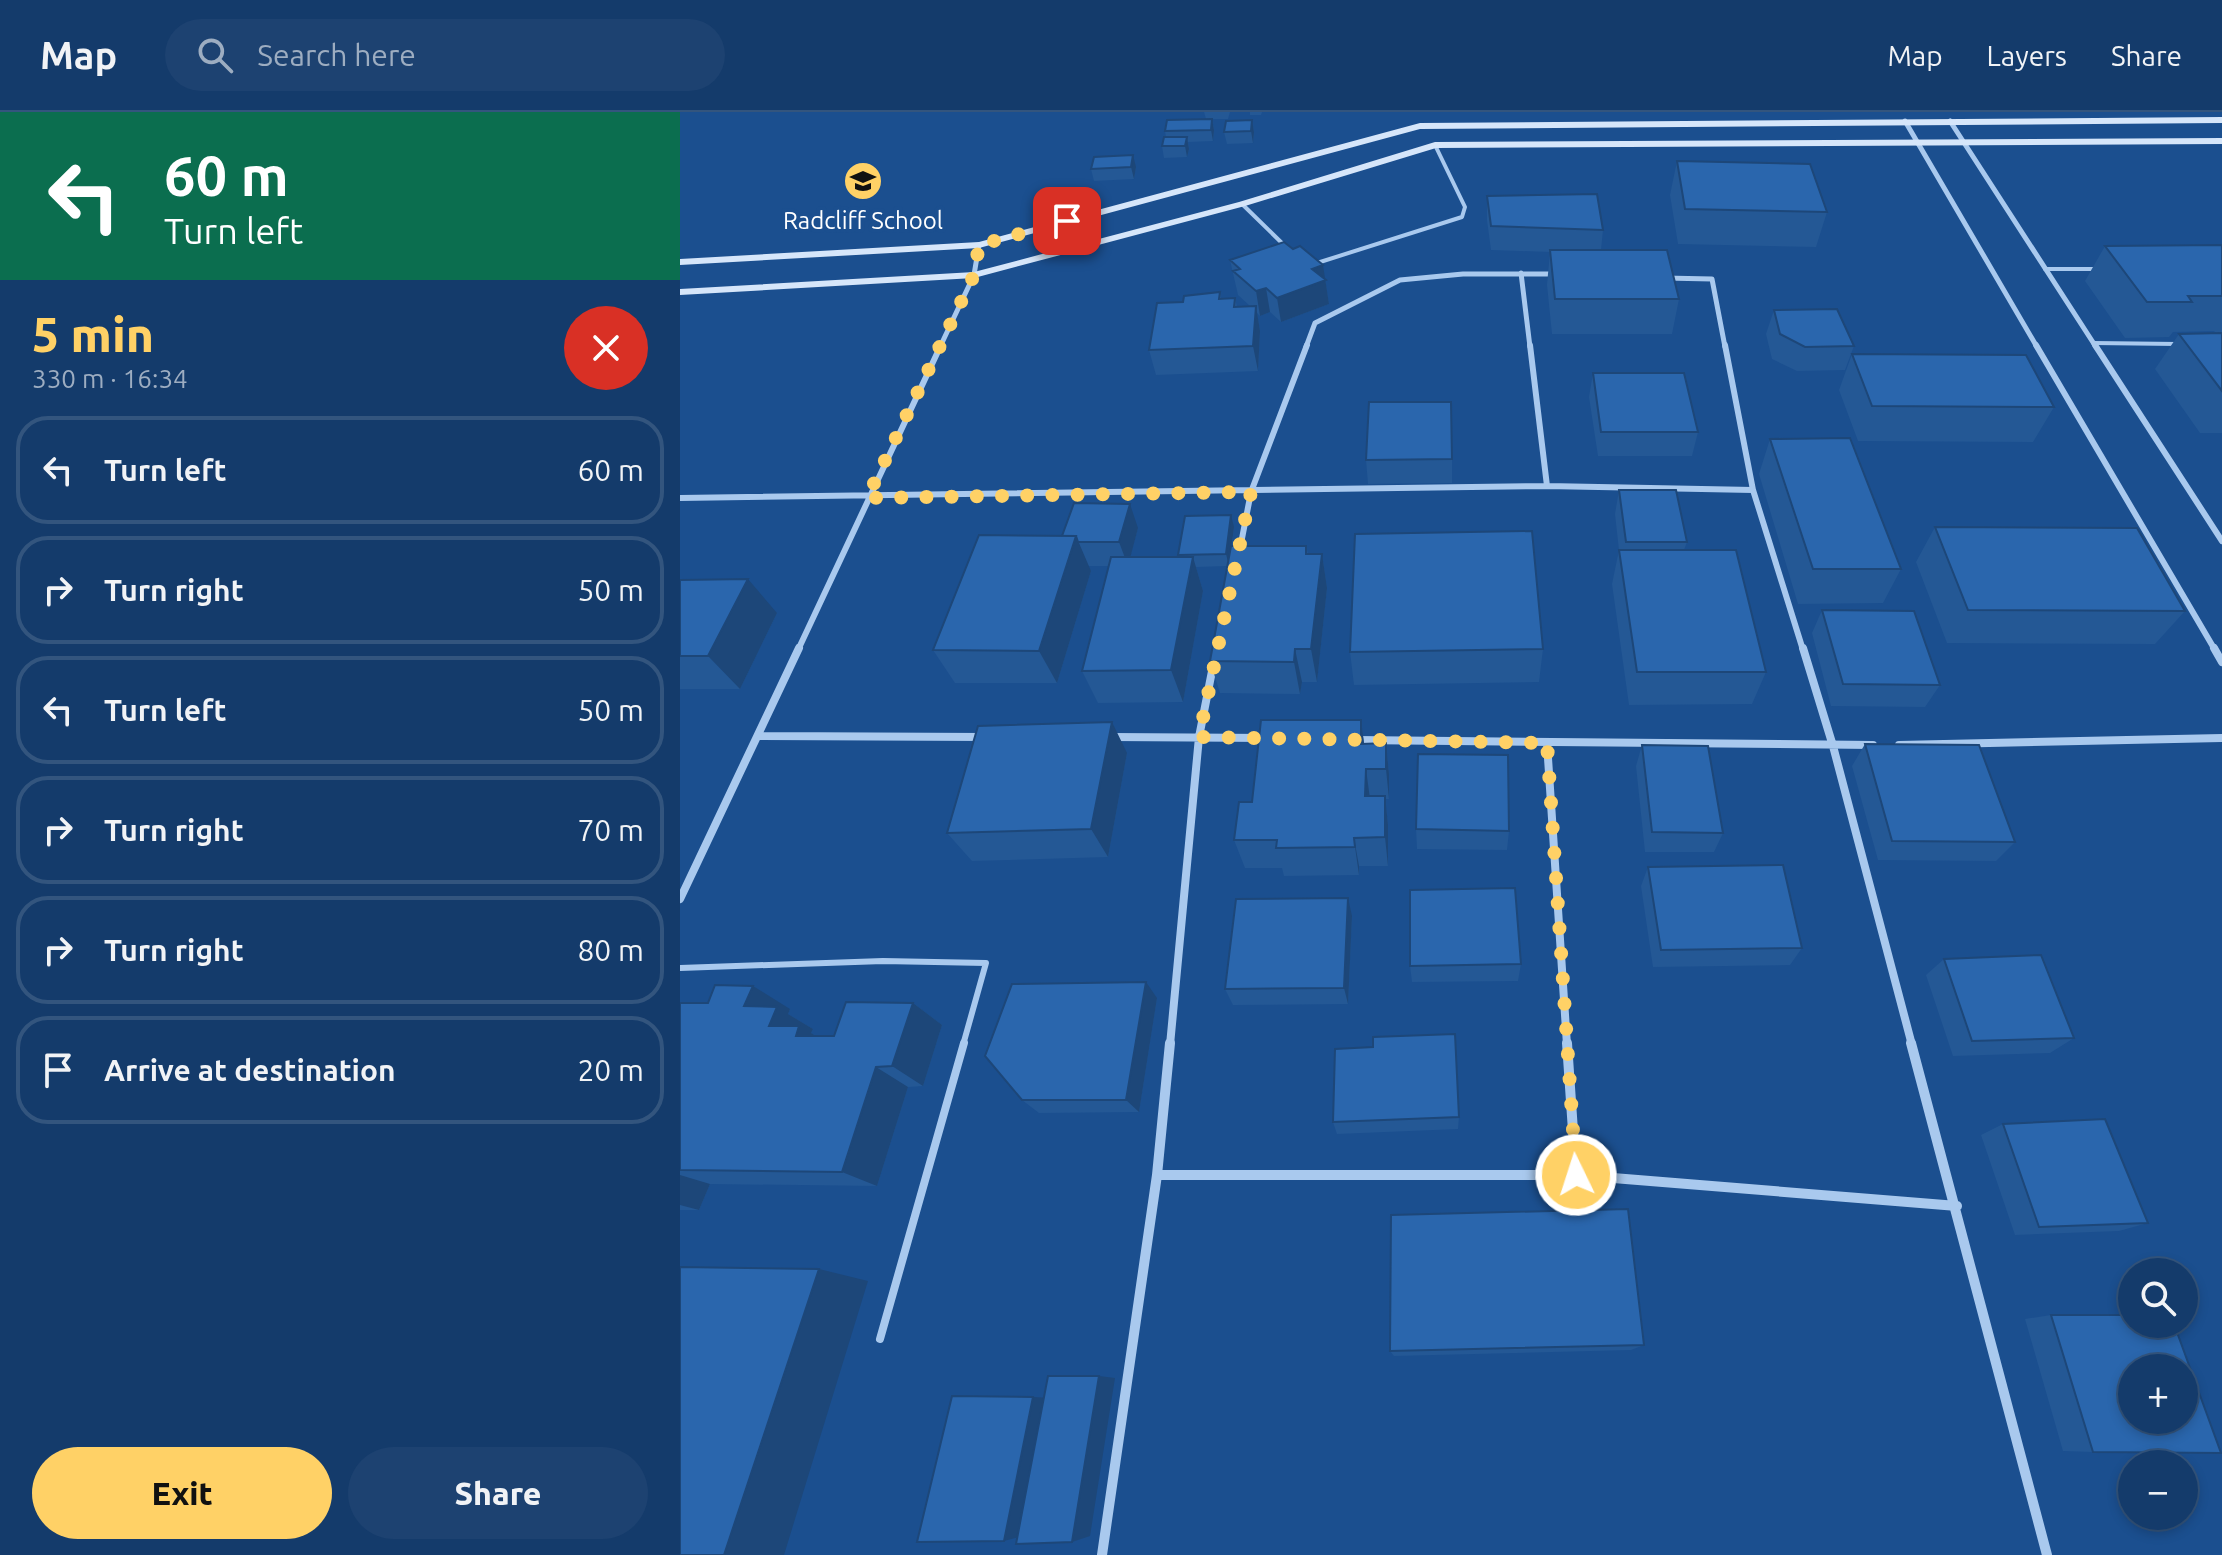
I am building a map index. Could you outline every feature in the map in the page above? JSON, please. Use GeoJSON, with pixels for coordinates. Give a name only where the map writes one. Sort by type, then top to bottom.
{"type":"FeatureCollection","features":[{"type":"Feature","properties":{"kind":"street"},"geometry":{"type":"LineString","coordinates":[[680,262],[979,245],[1420,126],[2222,120]]}},
{"type":"Feature","properties":{"kind":"street"},"geometry":{"type":"LineString","coordinates":[[1905,121],[2222,662]]}},
{"type":"Feature","properties":{"kind":"street"},"geometry":{"type":"LineString","coordinates":[[1950,121],[2222,541]]}},
{"type":"Feature","properties":{"kind":"street"},"geometry":{"type":"LineString","coordinates":[[680,292],[974,275],[1242,204],[1435,145],[1916,140],[2222,141]]}},
{"type":"Feature","properties":{"kind":"street"},"geometry":{"type":"LineString","coordinates":[[680,899],[760,736],[867,498],[974,275],[979,245]]}},
{"type":"Feature","properties":{"kind":"street"},"geometry":{"type":"LineString","coordinates":[[1521,273],[1547,486]]}},
{"type":"Feature","properties":{"kind":"street"},"geometry":{"type":"LineString","coordinates":[[1238,560],[1251,492],[1315,323],[1400,280],[1521,273],[1569,274]]}},
{"type":"Feature","properties":{"kind":"street"},"geometry":{"type":"LineString","coordinates":[[1648,277],[1712,279],[1753,490],[1833,746],[2047,1555]]}},
{"type":"Feature","properties":{"kind":"street"},"geometry":{"type":"LineString","coordinates":[[680,498],[867,498],[1547,486],[1753,490]]}},
{"type":"Feature","properties":{"kind":"street"},"geometry":{"type":"LineString","coordinates":[[1102,1555],[1157,1175],[1199,737],[1217,650]]}},
{"type":"Feature","properties":{"kind":"street"},"geometry":{"type":"LineString","coordinates":[[760,736],[995,737]]}},
{"type":"Feature","properties":{"kind":"street"},"geometry":{"type":"LineString","coordinates":[[1105,737],[1278,739]]}},
{"type":"Feature","properties":{"kind":"street"},"geometry":{"type":"LineString","coordinates":[[1896,745],[2222,738]]}},
{"type":"Feature","properties":{"kind":"street"},"geometry":{"type":"LineString","coordinates":[[1341,740],[1880,745]]}},
{"type":"Feature","properties":{"kind":"street"},"geometry":{"type":"LineString","coordinates":[[1547,743],[1576,1175]]}},
{"type":"Feature","properties":{"kind":"street"},"geometry":{"type":"LineString","coordinates":[[1157,1175],[1576,1175],[1957,1206]]}},
{"type":"Feature","properties":{"kind":"lane"},"geometry":{"type":"LineString","coordinates":[[1312,262],[1321,263],[1462,217],[1465,207],[1435,145]]}},
{"type":"Feature","properties":{"kind":"lane"},"geometry":{"type":"LineString","coordinates":[[1242,204],[1291,252]]}},
{"type":"Feature","properties":{"kind":"lane"},"geometry":{"type":"LineString","coordinates":[[2045,269],[2102,269]]}},
{"type":"Feature","properties":{"kind":"lane"},"geometry":{"type":"LineString","coordinates":[[2093,343],[2190,345]]}},
{"type":"Feature","properties":{"kind":"lane"},"geometry":{"type":"LineString","coordinates":[[680,968],[883,961],[986,963],[880,1339]]}},
{"type":"Feature","properties":{"kind":"building"},"geometry":{"type":"Polygon","coordinates":[[[1212,119],[1211,130],[1165,131],[1167,120],[1212,119]]]}},
{"type":"Feature","properties":{"kind":"building"},"geometry":{"type":"Polygon","coordinates":[[[1252,120],[1251,131],[1224,132],[1226,121],[1252,120]]]}},
{"type":"Feature","properties":{"kind":"building"},"geometry":{"type":"Polygon","coordinates":[[[1164,137],[1187,137],[1185,146],[1162,146],[1164,137]]]}},
{"type":"Feature","properties":{"kind":"building"},"geometry":{"type":"Polygon","coordinates":[[[1133,155],[1131,167],[1091,169],[1094,157],[1133,155]]]}},
{"type":"Feature","properties":{"kind":"building"},"geometry":{"type":"Polygon","coordinates":[[[1677,161],[1810,164],[1827,212],[1685,209],[1677,161]]]}},
{"type":"Feature","properties":{"kind":"building"},"geometry":{"type":"Polygon","coordinates":[[[1597,194],[1603,230],[1491,226],[1487,196],[1597,194]]]}},
{"type":"Feature","properties":{"kind":"building"},"geometry":{"type":"Polygon","coordinates":[[[1284,242],[1293,249],[1300,246],[1323,265],[1312,269],[1326,280],[1277,298],[1266,288],[1256,291],[1233,271],[1240,269],[1230,260],[1284,242]]]}},
{"type":"Feature","properties":{"kind":"building"},"geometry":{"type":"Polygon","coordinates":[[[2222,245],[2222,296],[2188,296],[2192,302],[2147,302],[2105,246],[2222,245]]]}},
{"type":"Feature","properties":{"kind":"building"},"geometry":{"type":"Polygon","coordinates":[[[1550,250],[1667,250],[1679,299],[1555,299],[1550,250]]]}},
{"type":"Feature","properties":{"kind":"building"},"geometry":{"type":"Polygon","coordinates":[[[1220,292],[1219,299],[1235,298],[1234,307],[1256,306],[1253,346],[1149,350],[1157,303],[1183,302],[1184,296],[1220,292]]]}},
{"type":"Feature","properties":{"kind":"building"},"geometry":{"type":"Polygon","coordinates":[[[1837,309],[1854,346],[1805,347],[1780,334],[1774,310],[1837,309]]]}},
{"type":"Feature","properties":{"kind":"building"},"geometry":{"type":"Polygon","coordinates":[[[2222,333],[2222,391],[2179,334],[2222,333]]]}},
{"type":"Feature","properties":{"kind":"building"},"geometry":{"type":"Polygon","coordinates":[[[1852,354],[2026,355],[2054,407],[1872,406],[1852,354]]]}},
{"type":"Feature","properties":{"kind":"building"},"geometry":{"type":"Polygon","coordinates":[[[1593,373],[1684,373],[1698,432],[1601,432],[1593,373]]]}},
{"type":"Feature","properties":{"kind":"building"},"geometry":{"type":"Polygon","coordinates":[[[1369,402],[1451,402],[1452,459],[1366,460],[1369,402]]]}},
{"type":"Feature","properties":{"kind":"building"},"geometry":{"type":"Polygon","coordinates":[[[1850,438],[1901,569],[1813,569],[1770,439],[1850,438]]]}},
{"type":"Feature","properties":{"kind":"building"},"geometry":{"type":"Polygon","coordinates":[[[1619,490],[1676,490],[1687,542],[1626,542],[1619,490]]]}},
{"type":"Feature","properties":{"kind":"building"},"geometry":{"type":"Polygon","coordinates":[[[1074,503],[1130,504],[1119,542],[1078,542],[1076,536],[1062,536],[1074,503]]]}},
{"type":"Feature","properties":{"kind":"building"},"geometry":{"type":"Polygon","coordinates":[[[1231,515],[1226,554],[1178,555],[1185,516],[1231,515]]]}},
{"type":"Feature","properties":{"kind":"building"},"geometry":{"type":"Polygon","coordinates":[[[1935,527],[2137,528],[2185,611],[1968,610],[1935,527]]]}},
{"type":"Feature","properties":{"kind":"building"},"geometry":{"type":"Polygon","coordinates":[[[1532,531],[1543,649],[1350,652],[1355,534],[1532,531]]]}},
{"type":"Feature","properties":{"kind":"building"},"geometry":{"type":"Polygon","coordinates":[[[979,535],[1076,536],[1039,651],[933,650],[979,535]]]}},
{"type":"Feature","properties":{"kind":"building"},"geometry":{"type":"Polygon","coordinates":[[[1231,546],[1306,546],[1306,554],[1322,554],[1311,649],[1295,649],[1294,662],[1210,661],[1231,546]]]}},
{"type":"Feature","properties":{"kind":"building"},"geometry":{"type":"Polygon","coordinates":[[[1619,550],[1736,550],[1766,672],[1637,672],[1619,550]]]}},
{"type":"Feature","properties":{"kind":"building"},"geometry":{"type":"Polygon","coordinates":[[[1111,557],[1193,557],[1171,670],[1082,671],[1111,557]]]}},
{"type":"Feature","properties":{"kind":"building"},"geometry":{"type":"Polygon","coordinates":[[[748,579],[708,656],[680,656],[680,580],[748,579]]]}},
{"type":"Feature","properties":{"kind":"building"},"geometry":{"type":"Polygon","coordinates":[[[1822,610],[1914,611],[1940,685],[1843,684],[1822,610]]]}},
{"type":"Feature","properties":{"kind":"building"},"geometry":{"type":"Polygon","coordinates":[[[1261,720],[1361,720],[1361,744],[1386,743],[1386,769],[1366,769],[1365,796],[1385,796],[1385,837],[1354,838],[1355,847],[1276,848],[1277,840],[1234,840],[1239,802],[1252,802],[1261,720]]]}},
{"type":"Feature","properties":{"kind":"building"},"geometry":{"type":"Polygon","coordinates":[[[1112,722],[1091,829],[947,833],[978,726],[1112,722]]]}},
{"type":"Feature","properties":{"kind":"building"},"geometry":{"type":"Polygon","coordinates":[[[1865,744],[1979,745],[2015,842],[1892,841],[1865,744]]]}},
{"type":"Feature","properties":{"kind":"building"},"geometry":{"type":"Polygon","coordinates":[[[1642,745],[1708,746],[1723,833],[1652,832],[1642,745]]]}},
{"type":"Feature","properties":{"kind":"building"},"geometry":{"type":"Polygon","coordinates":[[[1418,754],[1508,755],[1509,831],[1416,829],[1418,754]]]}},
{"type":"Feature","properties":{"kind":"building"},"geometry":{"type":"Polygon","coordinates":[[[1783,865],[1802,948],[1661,950],[1648,867],[1783,865]]]}},
{"type":"Feature","properties":{"kind":"building"},"geometry":{"type":"Polygon","coordinates":[[[1515,888],[1521,964],[1410,966],[1410,890],[1515,888]]]}},
{"type":"Feature","properties":{"kind":"building"},"geometry":{"type":"Polygon","coordinates":[[[1348,898],[1344,988],[1225,989],[1236,899],[1348,898]]]}},
{"type":"Feature","properties":{"kind":"building"},"geometry":{"type":"Polygon","coordinates":[[[2041,955],[2074,1038],[1972,1041],[1944,959],[2041,955]]]}},
{"type":"Feature","properties":{"kind":"building"},"geometry":{"type":"Polygon","coordinates":[[[1146,982],[1126,1100],[1022,1100],[985,1056],[1012,984],[1146,982]]]}},
{"type":"Feature","properties":{"kind":"building"},"geometry":{"type":"Polygon","coordinates":[[[715,985],[753,986],[744,1006],[777,1007],[769,1026],[799,1026],[796,1036],[834,1036],[846,1002],[913,1003],[892,1066],[876,1067],[842,1172],[680,1170],[680,1003],[708,1003],[715,985]]]}},
{"type":"Feature","properties":{"kind":"building"},"geometry":{"type":"Polygon","coordinates":[[[1455,1034],[1459,1117],[1333,1122],[1335,1049],[1373,1047],[1373,1037],[1455,1034]]]}},
{"type":"Feature","properties":{"kind":"building"},"geometry":{"type":"Polygon","coordinates":[[[2105,1119],[2148,1223],[2039,1227],[2003,1124],[2105,1119]]]}},
{"type":"Feature","properties":{"kind":"building"},"geometry":{"type":"Polygon","coordinates":[[[1628,1209],[1644,1345],[1390,1351],[1391,1215],[1628,1209]]]}},
{"type":"Feature","properties":{"kind":"building"},"geometry":{"type":"Polygon","coordinates":[[[680,1267],[819,1269],[724,1555],[680,1555],[680,1267]]]}},
{"type":"Feature","properties":{"kind":"building"},"geometry":{"type":"Polygon","coordinates":[[[2051,1315],[2118,1315],[2118,1338],[2179,1338],[2185,1354],[2118,1354],[2118,1434],[2198,1434],[2198,1390],[2221,1453],[2198,1453],[2198,1450],[2093,1452],[2051,1315]]]}},
{"type":"Feature","properties":{"kind":"building"},"geometry":{"type":"Polygon","coordinates":[[[1048,1376],[1099,1376],[1072,1542],[1016,1544],[1048,1376]]]}},
{"type":"Feature","properties":{"kind":"building"},"geometry":{"type":"Polygon","coordinates":[[[952,1396],[1033,1397],[1004,1541],[917,1542],[952,1396]]]}},
{"type":"Feature","properties":{"kind":"place","name":"Radcliff School"},"geometry":{"type":"Point","coordinates":[863,181]}},
{"type":"Feature","properties":{"kind":"route"},"geometry":{"type":"LineString","coordinates":[[1067,221],[979,245],[974,275],[867,498],[1251,492],[1199,737],[1547,743],[1576,1175]]}}]}
